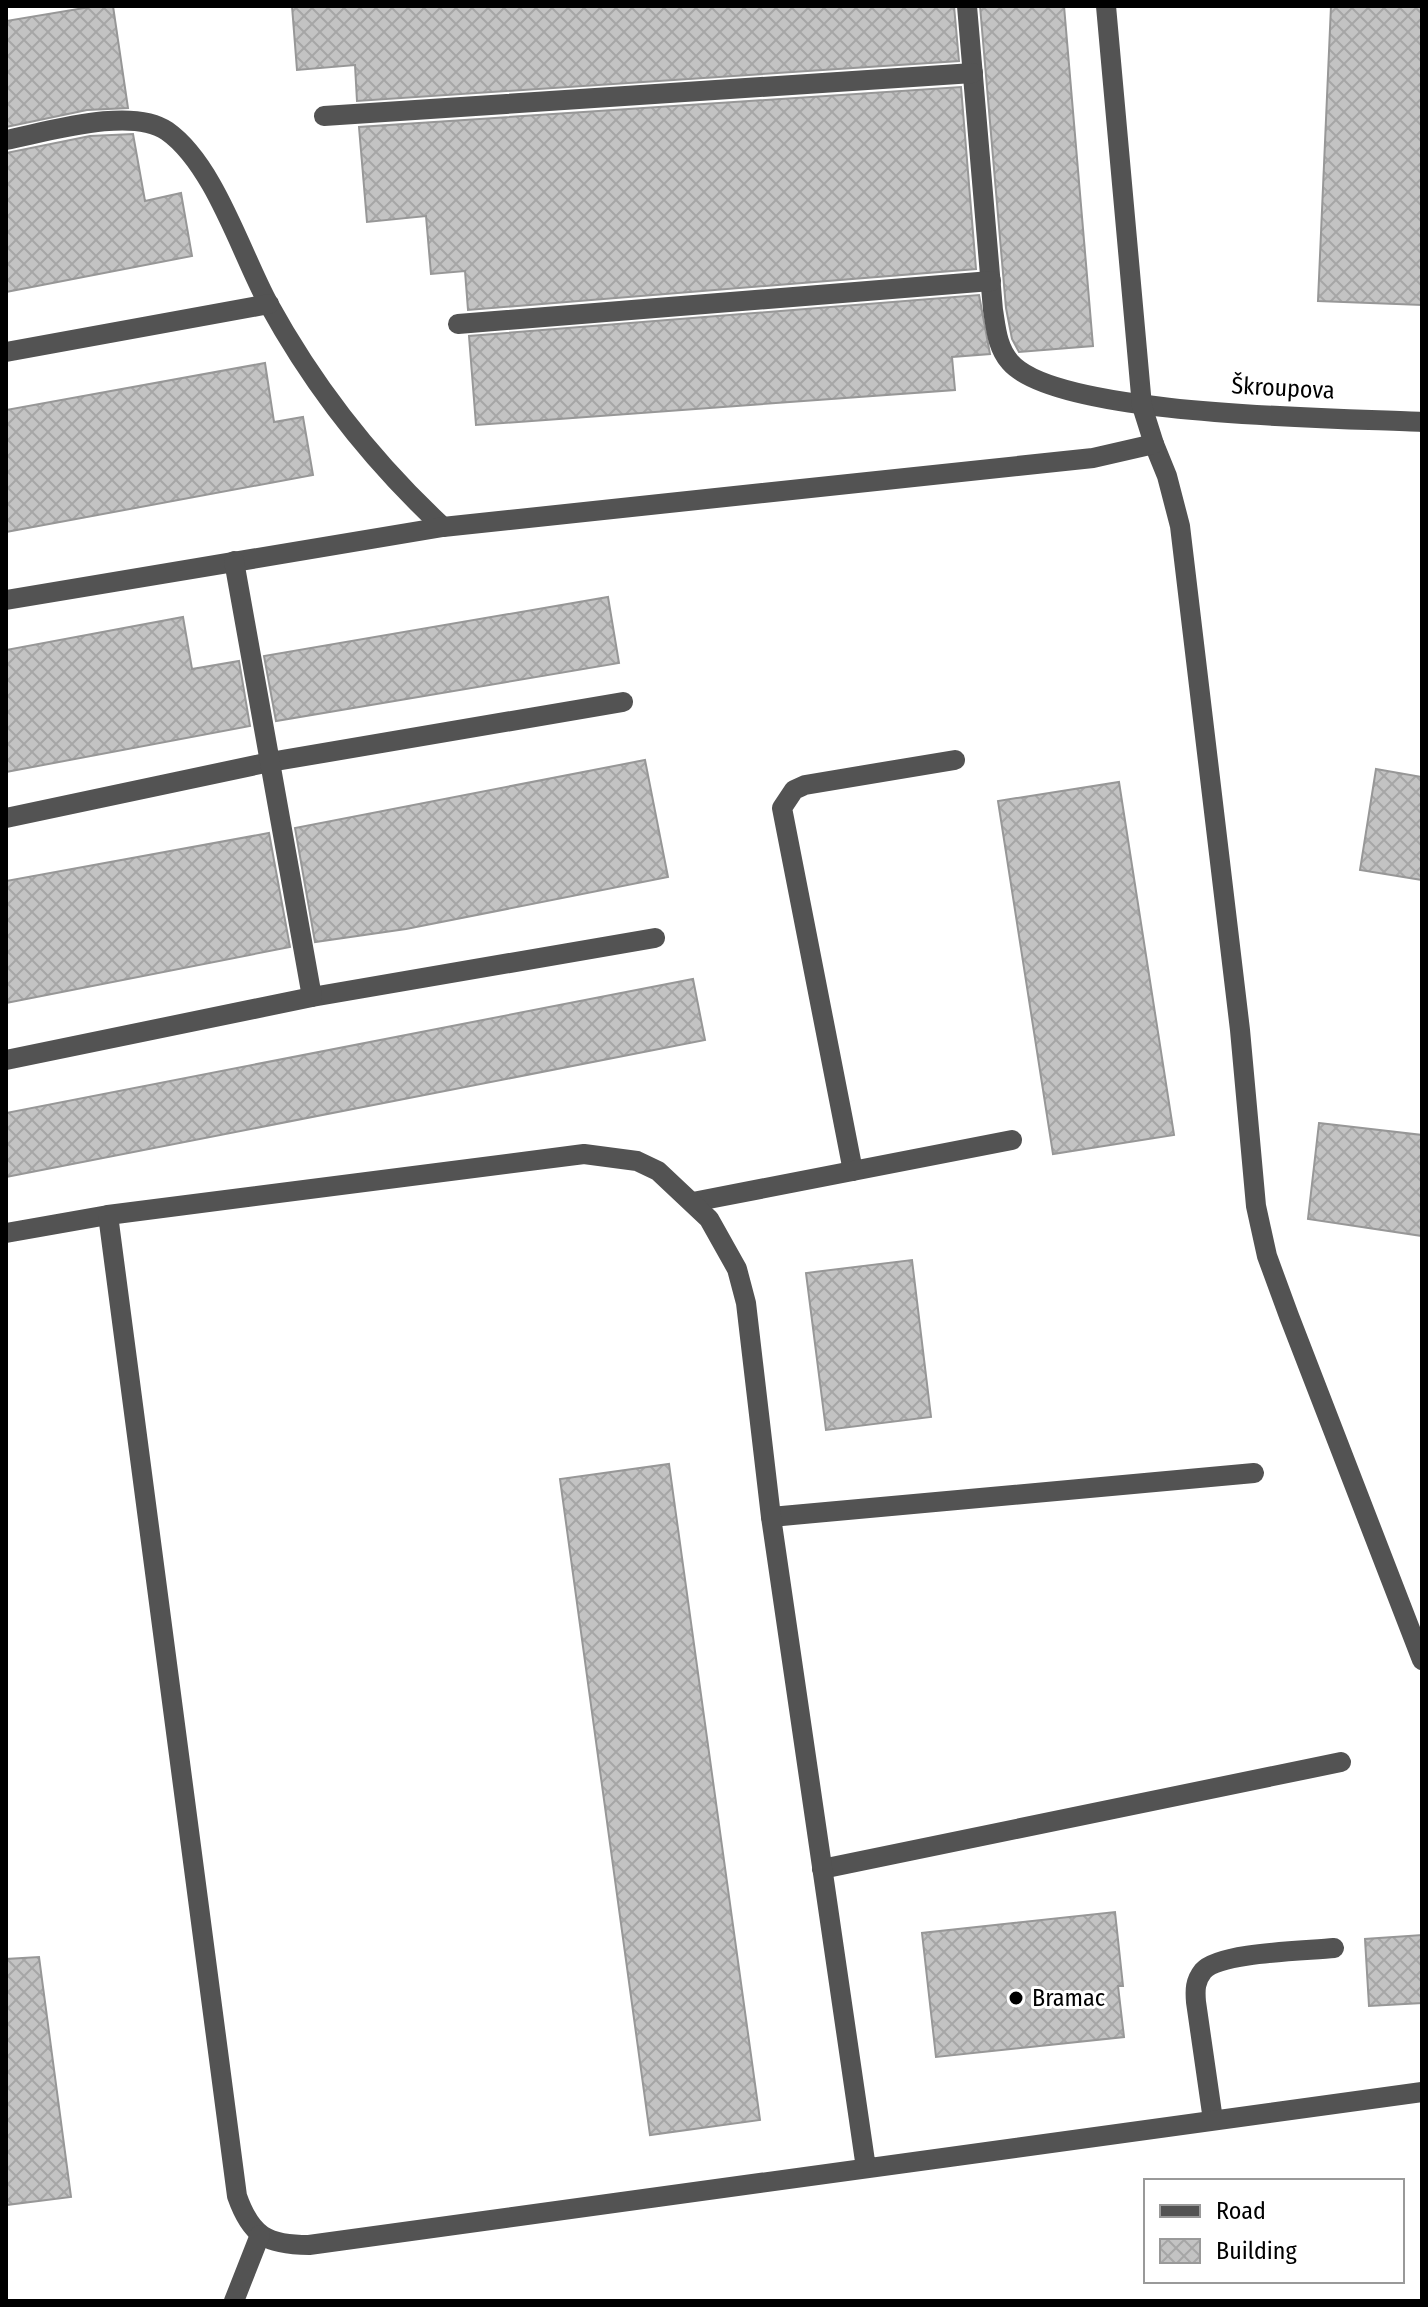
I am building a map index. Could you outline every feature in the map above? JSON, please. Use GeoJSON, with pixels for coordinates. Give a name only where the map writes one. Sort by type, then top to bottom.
{"type":"FeatureCollection","features":[{"type":"Feature","properties":{"kind":"street","name":"Škroupova"},"geometry":{"type":"LineString","coordinates":[[967,6],[991,281],[999,343],[1010,362],[1047,384],[1142,406],[1422,422]]}},
{"type":"Feature","properties":{"kind":"street"},"geometry":{"type":"LineString","coordinates":[[1106,6],[1142,406],[1167,476],[1180,526],[1240,1030],[1256,1206],[1267,1256],[1422,1660]]}},
{"type":"Feature","properties":{"kind":"street"},"geometry":{"type":"LineString","coordinates":[[324,116],[973,73]]}},
{"type":"Feature","properties":{"kind":"street"},"geometry":{"type":"LineString","coordinates":[[6,140],[114,121],[142,121],[166,130],[187,152],[209,184],[269,304],[358,440],[402,489],[443,527]]}},
{"type":"Feature","properties":{"kind":"street"},"geometry":{"type":"LineString","coordinates":[[458,324],[991,281]]}},
{"type":"Feature","properties":{"kind":"street"},"geometry":{"type":"LineString","coordinates":[[6,352],[269,304]]}},
{"type":"Feature","properties":{"kind":"street"},"geometry":{"type":"LineString","coordinates":[[6,600],[443,527],[1093,458],[1154,444]]}},
{"type":"Feature","properties":{"kind":"street"},"geometry":{"type":"LineString","coordinates":[[234,561],[312,997]]}},
{"type":"Feature","properties":{"kind":"street"},"geometry":{"type":"LineString","coordinates":[[6,818],[270,762],[623,702]]}},
{"type":"Feature","properties":{"kind":"street"},"geometry":{"type":"LineString","coordinates":[[853,1171],[782,808],[786,799],[805,785],[955,760]]}},
{"type":"Feature","properties":{"kind":"street"},"geometry":{"type":"LineString","coordinates":[[6,1060],[312,997],[655,938]]}},
{"type":"Feature","properties":{"kind":"street"},"geometry":{"type":"LineString","coordinates":[[693,1202],[1012,1140]]}},
{"type":"Feature","properties":{"kind":"street"},"geometry":{"type":"LineString","coordinates":[[6,1233],[108,1215],[584,1154],[637,1161],[658,1171],[693,1202],[725,1242],[746,1303],[771,1517],[866,2168]]}},
{"type":"Feature","properties":{"kind":"street"},"geometry":{"type":"LineString","coordinates":[[108,1215],[237,2196],[246,2220],[260,2235],[282,2245],[309,2245],[1422,2092]]}},
{"type":"Feature","properties":{"kind":"street"},"geometry":{"type":"LineString","coordinates":[[771,1517],[1254,1473]]}},
{"type":"Feature","properties":{"kind":"street"},"geometry":{"type":"LineString","coordinates":[[822,1869],[1341,1762]]}},
{"type":"Feature","properties":{"kind":"street"},"geometry":{"type":"LineString","coordinates":[[1213,2120],[1196,2002],[1195,1985],[1201,1973],[1222,1961],[1334,1948]]}},
{"type":"Feature","properties":{"kind":"street"},"geometry":{"type":"LineString","coordinates":[[234,2301],[260,2235]]}},
{"type":"Feature","properties":{"kind":"building"},"geometry":{"type":"Polygon","coordinates":[[[113,6],[128,108],[87,110],[6,127],[6,21],[113,6]]]}},
{"type":"Feature","properties":{"kind":"building"},"geometry":{"type":"Polygon","coordinates":[[[292,6],[954,6],[959,61],[357,101],[355,65],[297,70],[292,6]]]}},
{"type":"Feature","properties":{"kind":"building"},"geometry":{"type":"Polygon","coordinates":[[[980,6],[1064,6],[1093,346],[1019,352],[1012,339],[1006,308],[980,6]]]}},
{"type":"Feature","properties":{"kind":"building"},"geometry":{"type":"Polygon","coordinates":[[[1331,6],[1422,6],[1422,305],[1318,301],[1331,6]]]}},
{"type":"Feature","properties":{"kind":"building"},"geometry":{"type":"Polygon","coordinates":[[[961,87],[976,269],[468,310],[465,271],[431,274],[426,216],[367,222],[359,127],[961,87]]]}},
{"type":"Feature","properties":{"kind":"building"},"geometry":{"type":"Polygon","coordinates":[[[133,134],[145,201],[181,193],[192,256],[6,292],[6,153],[90,136],[133,134]]]}},
{"type":"Feature","properties":{"kind":"building"},"geometry":{"type":"Polygon","coordinates":[[[979,295],[990,354],[952,357],[955,390],[476,425],[469,336],[979,295]]]}},
{"type":"Feature","properties":{"kind":"building"},"geometry":{"type":"Polygon","coordinates":[[[265,363],[274,422],[303,417],[313,475],[6,532],[6,410],[265,363]]]}},
{"type":"Feature","properties":{"kind":"building"},"geometry":{"type":"Polygon","coordinates":[[[608,597],[619,663],[276,721],[264,656],[608,597]]]}},
{"type":"Feature","properties":{"kind":"building"},"geometry":{"type":"Polygon","coordinates":[[[183,617],[192,669],[239,661],[250,726],[6,772],[6,650],[183,617]]]}},
{"type":"Feature","properties":{"kind":"building"},"geometry":{"type":"Polygon","coordinates":[[[645,760],[668,877],[406,929],[315,942],[295,828],[645,760]]]}},
{"type":"Feature","properties":{"kind":"building"},"geometry":{"type":"Polygon","coordinates":[[[1376,769],[1422,777],[1422,880],[1360,870],[1376,769]]]}},
{"type":"Feature","properties":{"kind":"building"},"geometry":{"type":"Polygon","coordinates":[[[1119,782],[1174,1135],[1053,1154],[998,801],[1119,782]]]}},
{"type":"Feature","properties":{"kind":"building"},"geometry":{"type":"Polygon","coordinates":[[[269,833],[290,947],[6,1003],[6,881],[269,833]]]}},
{"type":"Feature","properties":{"kind":"building"},"geometry":{"type":"Polygon","coordinates":[[[693,979],[705,1040],[6,1177],[6,1113],[693,979]]]}},
{"type":"Feature","properties":{"kind":"building"},"geometry":{"type":"Polygon","coordinates":[[[1319,1123],[1422,1135],[1422,1236],[1308,1219],[1319,1123]]]}},
{"type":"Feature","properties":{"kind":"building"},"geometry":{"type":"Polygon","coordinates":[[[912,1260],[931,1417],[826,1430],[806,1273],[912,1260]]]}},
{"type":"Feature","properties":{"kind":"building"},"geometry":{"type":"Polygon","coordinates":[[[669,1464],[760,2120],[650,2135],[560,1479],[669,1464]]]}},
{"type":"Feature","properties":{"kind":"building"},"geometry":{"type":"Polygon","coordinates":[[[1115,1912],[1123,1986],[1118,1986],[1124,2037],[936,2057],[922,1933],[1115,1912]]]}},
{"type":"Feature","properties":{"kind":"building"},"geometry":{"type":"Polygon","coordinates":[[[1422,1935],[1422,2003],[1369,2006],[1365,1939],[1422,1935]]]}},
{"type":"Feature","properties":{"kind":"building"},"geometry":{"type":"Polygon","coordinates":[[[39,1957],[71,2197],[6,2205],[6,1959],[39,1957]]]}},
{"type":"Feature","properties":{"kind":"place","name":"Bramac"},"geometry":{"type":"Point","coordinates":[1016,1998]}}]}
